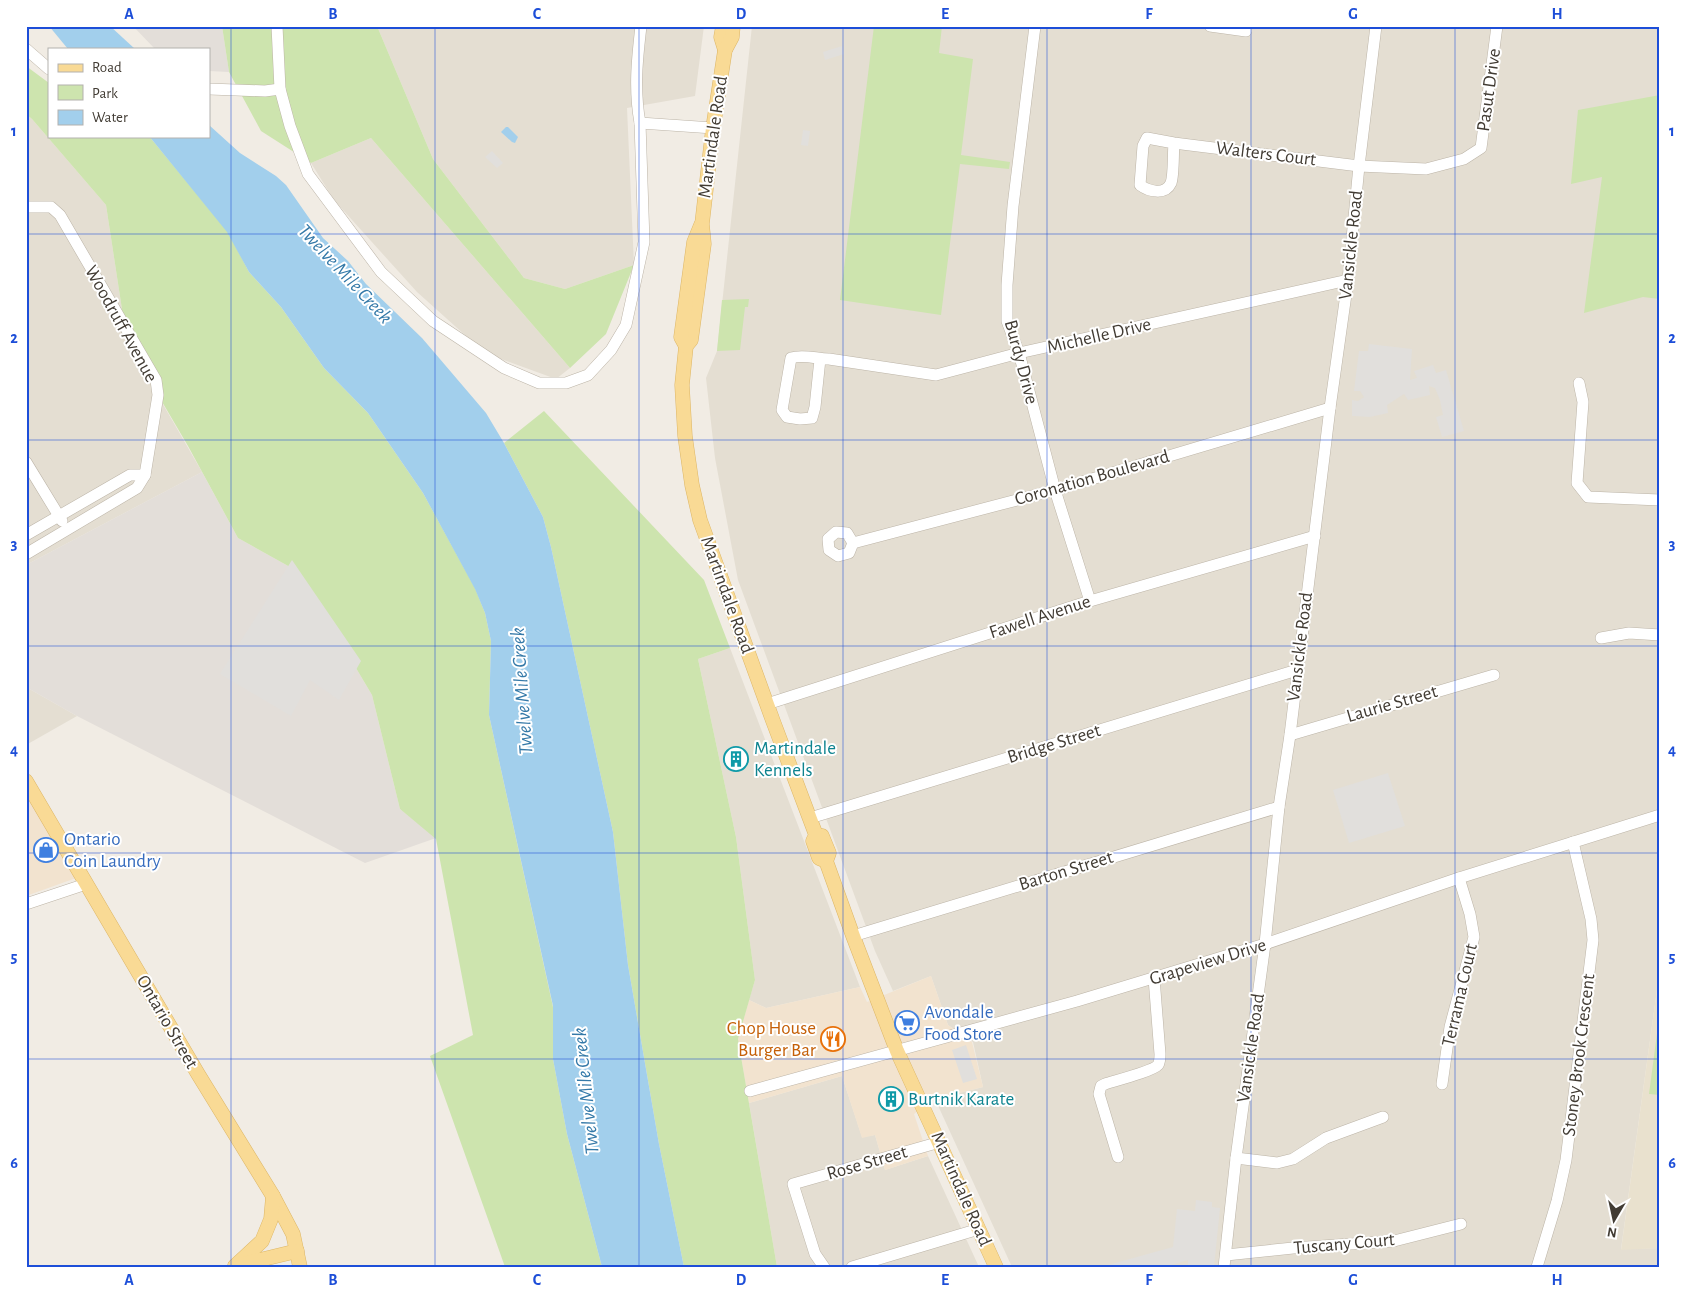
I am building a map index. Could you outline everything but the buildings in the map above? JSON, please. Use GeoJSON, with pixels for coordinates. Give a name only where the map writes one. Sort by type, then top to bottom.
{"type":"FeatureCollection","features":[{"type":"Feature","properties":{"kind":"main road","name":"Martindale Road"},"geometry":{"type":"LineString","coordinates":[[723,26],[721,37],[726,50]]}},
{"type":"Feature","properties":{"kind":"main road","name":"Martindale Road"},"geometry":{"type":"LineString","coordinates":[[733,26],[732,37],[726,50],[714,128],[702,224],[704,244],[691,340],[686,346],[682,385],[685,436],[692,485],[700,520],[767,704],[816,835],[822,836],[829,853],[826,861],[853,936],[898,1051],[996,1267]]}},
{"type":"Feature","properties":{"kind":"main road","name":"Ontario Street"},"geometry":{"type":"LineString","coordinates":[[26,781],[198,1074],[273,1196],[293,1234],[300,1267]]}},
{"type":"Feature","properties":{"kind":"main road"},"geometry":{"type":"LineString","coordinates":[[234,1266],[262,1241],[271,1219],[273,1196]]}},
{"type":"Feature","properties":{"kind":"main road"},"geometry":{"type":"LineString","coordinates":[[234,1266],[298,1251]]}},
{"type":"Feature","properties":{"kind":"street"},"geometry":{"type":"LineString","coordinates":[[277,26],[280,89],[290,126],[308,174],[381,272],[433,321],[504,368],[540,383],[566,383],[588,376],[611,350],[626,325],[644,242],[640,123],[636,104],[636,69],[641,26]]}},
{"type":"Feature","properties":{"kind":"street","name":"Burdy Drive"},"geometry":{"type":"LineString","coordinates":[[1035,26],[1014,206],[1007,285],[1007,321],[1019,353],[1055,490],[1090,600]]}},
{"type":"Feature","properties":{"kind":"street"},"geometry":{"type":"LineString","coordinates":[[1210,26],[1246,31],[1246,26]]}},
{"type":"Feature","properties":{"kind":"street","name":"Vansickle Road"},"geometry":{"type":"LineString","coordinates":[[1225,1261],[1236,1158],[1265,944],[1279,807],[1290,735],[1330,408],[1348,280],[1359,166],[1376,26]]}},
{"type":"Feature","properties":{"kind":"street","name":"Pasut Drive"},"geometry":{"type":"LineString","coordinates":[[1359,166],[1426,169],[1464,160],[1481,148],[1497,26]]}},
{"type":"Feature","properties":{"kind":"street"},"geometry":{"type":"LineString","coordinates":[[26,49],[48,68]]}},
{"type":"Feature","properties":{"kind":"street"},"geometry":{"type":"LineString","coordinates":[[210,89],[265,91],[280,89]]}},
{"type":"Feature","properties":{"kind":"street"},"geometry":{"type":"LineString","coordinates":[[640,123],[714,128]]}},
{"type":"Feature","properties":{"kind":"street","name":"Walters Court"},"geometry":{"type":"LineString","coordinates":[[1174,143],[1171,183],[1166,189],[1158,192],[1147,190],[1140,185],[1142,146],[1147,138],[1359,166]]}},
{"type":"Feature","properties":{"kind":"street","name":"Woodruff Avenue"},"geometry":{"type":"LineString","coordinates":[[26,207],[51,207],[60,215],[156,380],[158,395],[145,475]]}},
{"type":"Feature","properties":{"kind":"street","name":"Michelle Drive"},"geometry":{"type":"LineString","coordinates":[[820,359],[812,418],[787,417],[782,410],[791,358],[798,356],[829,359],[936,375],[1019,353],[1348,280]]}},
{"type":"Feature","properties":{"kind":"street"},"geometry":{"type":"LineString","coordinates":[[1579,383],[1583,402],[1577,483],[1588,497],[1660,500]]}},
{"type":"Feature","properties":{"kind":"street","name":"Coronation Boulevard"},"geometry":{"type":"LineString","coordinates":[[853,543],[1055,490],[1330,408]]}},
{"type":"Feature","properties":{"kind":"street"},"geometry":{"type":"LineString","coordinates":[[26,462],[66,529]]}},
{"type":"Feature","properties":{"kind":"street"},"geometry":{"type":"LineString","coordinates":[[26,535],[130,475],[145,475]]}},
{"type":"Feature","properties":{"kind":"street"},"geometry":{"type":"LineString","coordinates":[[26,554],[137,488],[145,475]]}},
{"type":"Feature","properties":{"kind":"street","name":"Fawell Avenue"},"geometry":{"type":"LineString","coordinates":[[767,704],[1090,600],[1315,536]]}},
{"type":"Feature","properties":{"kind":"street"},"geometry":{"type":"LineString","coordinates":[[1601,638],[1630,633],[1660,635]]}},
{"type":"Feature","properties":{"kind":"street","name":"Bridge Street"},"geometry":{"type":"LineString","coordinates":[[810,818],[1298,670]]}},
{"type":"Feature","properties":{"kind":"street","name":"Laurie Street"},"geometry":{"type":"LineString","coordinates":[[1290,735],[1494,675]]}},
{"type":"Feature","properties":{"kind":"street","name":"Barton Street"},"geometry":{"type":"LineString","coordinates":[[853,936],[1279,807]]}},
{"type":"Feature","properties":{"kind":"street","name":"Grapeview Drive"},"geometry":{"type":"LineString","coordinates":[[750,1091],[1154,978],[1265,944],[1459,878],[1660,815]]}},
{"type":"Feature","properties":{"kind":"street","name":"Stoney Brook Crescent"},"geometry":{"type":"LineString","coordinates":[[1537,1267],[1557,1201],[1566,1160],[1593,940],[1591,919],[1573,842]]}},
{"type":"Feature","properties":{"kind":"street","name":"Terrama Court"},"geometry":{"type":"LineString","coordinates":[[1442,1084],[1450,1027],[1474,937],[1470,914],[1459,878]]}},
{"type":"Feature","properties":{"kind":"street"},"geometry":{"type":"LineString","coordinates":[[26,904],[86,884]]}},
{"type":"Feature","properties":{"kind":"street"},"geometry":{"type":"LineString","coordinates":[[1118,1157],[1099,1089],[1100,1086],[1105,1084],[1155,1068],[1158,1064],[1160,1054],[1154,978]]}},
{"type":"Feature","properties":{"kind":"street"},"geometry":{"type":"LineString","coordinates":[[1236,1158],[1277,1163],[1293,1160],[1326,1138],[1383,1117]]}},
{"type":"Feature","properties":{"kind":"street","name":"Rose Street"},"geometry":{"type":"LineString","coordinates":[[824,1267],[815,1254],[793,1184],[940,1142]]}},
{"type":"Feature","properties":{"kind":"street","name":"Tuscany Court"},"geometry":{"type":"LineString","coordinates":[[1225,1261],[1292,1248],[1394,1241],[1461,1224]]}},
{"type":"Feature","properties":{"kind":"street"},"geometry":{"type":"LineString","coordinates":[[852,1267],[979,1229]]}},
{"type":"Feature","properties":{"kind":"shaded area"},"geometry":{"type":"Polygon","coordinates":[[[133,26],[222,26],[229,72],[210,71],[210,48],[154,48],[133,26]]]}},
{"type":"Feature","properties":{"kind":"shaded area"},"geometry":{"type":"Polygon","coordinates":[[[377,26],[704,26],[695,96],[627,108],[634,265],[565,289],[524,278],[433,159],[377,26]]]}},
{"type":"Feature","properties":{"kind":"shaded area"},"geometry":{"type":"Polygon","coordinates":[[[752,26],[1660,26],[1660,880],[1657,881],[1660,891],[1660,968],[1621,1249],[1660,1248],[1660,1267],[1012,1267],[935,1099],[983,1087],[973,1042],[948,1025],[931,976],[893,991],[875,951],[738,580],[715,458],[706,378],[717,351],[752,26]]]}},
{"type":"Feature","properties":{"kind":"shaded area"},"geometry":{"type":"Polygon","coordinates":[[[842,46],[844,54],[825,60],[823,52],[842,46]]]}},
{"type":"Feature","properties":{"kind":"shaded area"},"geometry":{"type":"Polygon","coordinates":[[[26,114],[106,205],[127,342],[202,472],[26,565],[26,114]]]}},
{"type":"Feature","properties":{"kind":"shaded area"},"geometry":{"type":"Polygon","coordinates":[[[803,130],[810,131],[808,146],[801,145],[803,130]]]}},
{"type":"Feature","properties":{"kind":"shaded area"},"geometry":{"type":"Polygon","coordinates":[[[371,138],[570,368],[556,379],[485,353],[417,292],[334,200],[311,163],[371,138]]]}},
{"type":"Feature","properties":{"kind":"shaded area"},"geometry":{"type":"Polygon","coordinates":[[[492,151],[503,163],[497,168],[485,157],[492,151]]]}},
{"type":"Feature","properties":{"kind":"shaded area"},"geometry":{"type":"Polygon","coordinates":[[[1369,344],[1412,349],[1410,380],[1417,378],[1414,371],[1433,365],[1436,373],[1446,370],[1464,431],[1442,437],[1436,417],[1443,415],[1440,400],[1435,388],[1429,386],[1430,395],[1408,400],[1404,394],[1387,405],[1388,413],[1370,417],[1352,416],[1352,400],[1358,401],[1364,397],[1360,391],[1354,391],[1359,351],[1368,351],[1369,344]]]}},
{"type":"Feature","properties":{"kind":"shaded area"},"geometry":{"type":"Polygon","coordinates":[[[202,472],[238,538],[299,572],[372,695],[400,809],[436,838],[365,863],[77,716],[26,687],[26,565],[202,472]]]}},
{"type":"Feature","properties":{"kind":"shaded area"},"geometry":{"type":"Polygon","coordinates":[[[292,560],[361,661],[339,700],[310,680],[291,716],[220,674],[292,560]]]}},
{"type":"Feature","properties":{"kind":"shaded area"},"geometry":{"type":"Polygon","coordinates":[[[730,648],[860,987],[766,1008],[749,1000],[755,980],[736,837],[698,659],[730,648]]]}},
{"type":"Feature","properties":{"kind":"shaded area"},"geometry":{"type":"Polygon","coordinates":[[[26,687],[77,716],[26,745],[26,687]]]}},
{"type":"Feature","properties":{"kind":"shaded area"},"geometry":{"type":"Polygon","coordinates":[[[1388,773],[1405,826],[1349,843],[1333,790],[1388,773]]]}},
{"type":"Feature","properties":{"kind":"shaded area"},"geometry":{"type":"Polygon","coordinates":[[[26,795],[76,878],[26,896],[26,795]]]}},
{"type":"Feature","properties":{"kind":"shaded area"},"geometry":{"type":"Polygon","coordinates":[[[1660,968],[1660,1248],[1621,1250],[1660,968]]]}},
{"type":"Feature","properties":{"kind":"shaded area"},"geometry":{"type":"Polygon","coordinates":[[[931,976],[948,1025],[972,1042],[983,1087],[935,1099],[914,1114],[928,1156],[885,1170],[875,1135],[862,1138],[842,1076],[749,1103],[738,1039],[749,1000],[766,1008],[860,987],[867,1002],[931,976]]]}},
{"type":"Feature","properties":{"kind":"shaded area"},"geometry":{"type":"Polygon","coordinates":[[[966,1045],[977,1079],[963,1083],[952,1050],[966,1045]]]}},
{"type":"Feature","properties":{"kind":"shaded area"},"geometry":{"type":"Polygon","coordinates":[[[842,1076],[862,1137],[875,1135],[885,1170],[928,1156],[979,1267],[777,1267],[749,1103],[842,1076]]]}},
{"type":"Feature","properties":{"kind":"shaded area"},"geometry":{"type":"Polygon","coordinates":[[[1196,1200],[1212,1202],[1212,1207],[1220,1208],[1214,1267],[1188,1267],[1188,1260],[1164,1267],[1108,1267],[1108,1265],[1173,1247],[1177,1209],[1195,1211],[1196,1200]]]}},
{"type":"Feature","properties":{"kind":"green space"},"geometry":{"type":"Polygon","coordinates":[[[222,26],[377,26],[433,159],[524,278],[565,289],[634,265],[606,334],[570,368],[371,138],[311,163],[261,131],[229,72],[222,26]]]}},
{"type":"Feature","properties":{"kind":"green space"},"geometry":{"type":"Polygon","coordinates":[[[874,26],[942,26],[939,53],[973,59],[961,155],[1010,162],[1009,169],[960,164],[941,315],[840,300],[874,26]]]}},
{"type":"Feature","properties":{"kind":"green space"},"geometry":{"type":"Polygon","coordinates":[[[26,66],[48,82],[48,138],[26,114],[26,66]]]}},
{"type":"Feature","properties":{"kind":"green space"},"geometry":{"type":"Polygon","coordinates":[[[1660,95],[1660,299],[1643,297],[1584,313],[1602,177],[1571,184],[1578,110],[1660,95]]]}},
{"type":"Feature","properties":{"kind":"green space"},"geometry":{"type":"Polygon","coordinates":[[[48,138],[151,138],[228,232],[249,272],[281,307],[324,368],[368,413],[423,493],[475,588],[485,613],[491,641],[489,715],[553,1007],[553,1059],[567,1134],[602,1267],[505,1267],[430,1056],[473,1035],[436,839],[400,809],[372,695],[299,572],[238,538],[188,446],[127,342],[106,205],[48,138]]]}},
{"type":"Feature","properties":{"kind":"green space"},"geometry":{"type":"Polygon","coordinates":[[[749,299],[748,307],[745,307],[740,350],[717,351],[722,300],[749,299]]]}},
{"type":"Feature","properties":{"kind":"green space"},"geometry":{"type":"Polygon","coordinates":[[[544,411],[704,580],[730,648],[698,659],[736,837],[755,980],[738,1039],[777,1267],[684,1267],[659,1144],[628,965],[613,832],[551,547],[543,517],[504,443],[544,411]]]}},
{"type":"Feature","properties":{"kind":"green space"},"geometry":{"type":"Polygon","coordinates":[[[1660,1011],[1660,1095],[1649,1094],[1660,1011]]]}},
{"type":"Feature","properties":{"kind":"water"},"geometry":{"type":"Polygon","coordinates":[[[49,26],[110,26],[134,48],[67,48],[49,26]]]}},
{"type":"Feature","properties":{"kind":"water","name":"Twelve Mile Creek"},"geometry":{"type":"Polygon","coordinates":[[[210,126],[240,153],[276,176],[286,185],[323,238],[348,261],[366,284],[422,338],[486,413],[543,517],[613,832],[628,965],[659,1144],[684,1267],[602,1267],[567,1134],[553,1059],[553,1006],[489,715],[491,641],[485,613],[475,589],[423,493],[368,413],[324,368],[281,307],[249,272],[227,232],[151,138],[210,138],[210,126]]]}},
{"type":"Feature","properties":{"kind":"water"},"geometry":{"type":"Polygon","coordinates":[[[506,127],[518,137],[515,143],[501,132],[506,127]]]}},
{"type":"Feature","properties":{"kind":"place","name":"Martindale Kennels"},"geometry":{"type":"Point","coordinates":[736,759]}},
{"type":"Feature","properties":{"kind":"place","name":"Ontario Coin Laundry"},"geometry":{"type":"Point","coordinates":[46,850]}},
{"type":"Feature","properties":{"kind":"place","name":"Avondale Food Store"},"geometry":{"type":"Point","coordinates":[907,1023]}},
{"type":"Feature","properties":{"kind":"place","name":"Chop House Burger Bar"},"geometry":{"type":"Point","coordinates":[833,1039]}},
{"type":"Feature","properties":{"kind":"place","name":"Burtnik Karate"},"geometry":{"type":"Point","coordinates":[891,1099]}}]}
